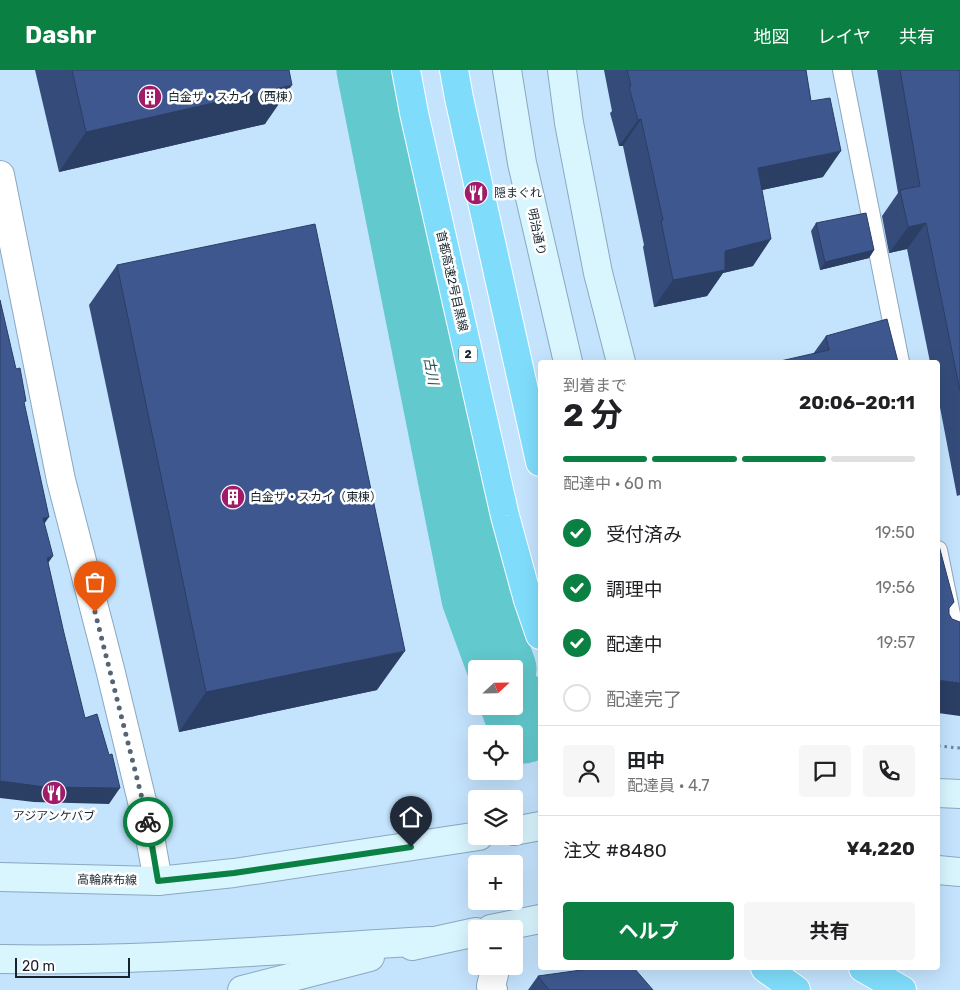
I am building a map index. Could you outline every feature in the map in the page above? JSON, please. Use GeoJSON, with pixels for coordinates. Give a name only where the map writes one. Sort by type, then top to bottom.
{"type":"FeatureCollection","features":[{"type":"Feature","properties":{"kind":"highway","name":"首都高速2号目黒線"},"geometry":{"type":"LineString","coordinates":[[406,70],[416,122],[505,516],[538,629]]}},
{"type":"Feature","properties":{"kind":"highway"},"geometry":{"type":"LineString","coordinates":[[454,70],[458,98],[538,453]]}},
{"type":"Feature","properties":{"kind":"highway"},"geometry":{"type":"LineString","coordinates":[[768,970],[796,990]]}},
{"type":"Feature","properties":{"kind":"highway"},"geometry":{"type":"LineString","coordinates":[[867,970],[902,990]]}},
{"type":"Feature","properties":{"kind":"main road","name":"明治通り"},"geometry":{"type":"LineString","coordinates":[[506,70],[522,163],[568,360]]}},
{"type":"Feature","properties":{"kind":"main road"},"geometry":{"type":"LineString","coordinates":[[562,70],[569,123],[598,273],[620,360]]}},
{"type":"Feature","properties":{"kind":"main road"},"geometry":{"type":"LineString","coordinates":[[940,793],[960,794]]}},
{"type":"Feature","properties":{"kind":"main road"},"geometry":{"type":"LineString","coordinates":[[523,829],[538,826]]}},
{"type":"Feature","properties":{"kind":"main road","name":"高輪麻布線"},"geometry":{"type":"LineString","coordinates":[[0,878],[158,881],[234,873],[468,838]]}},
{"type":"Feature","properties":{"kind":"main road"},"geometry":{"type":"LineString","coordinates":[[940,870],[960,872]]}},
{"type":"Feature","properties":{"kind":"main road"},"geometry":{"type":"LineString","coordinates":[[523,922],[538,919]]}},
{"type":"Feature","properties":{"kind":"main road"},"geometry":{"type":"LineString","coordinates":[[242,990],[428,941],[468,934]]}},
{"type":"Feature","properties":{"kind":"main road"},"geometry":{"type":"LineString","coordinates":[[0,959],[55,960],[178,956],[428,941]]}},
{"type":"Feature","properties":{"kind":"street"},"geometry":{"type":"LineString","coordinates":[[0,175],[61,480],[108,660],[148,826],[158,881]]}},
{"type":"Feature","properties":{"kind":"street"},"geometry":{"type":"LineString","coordinates":[[493,990],[491,986],[494,975]]}},
{"type":"Feature","properties":{"kind":"lane"},"geometry":{"type":"LineString","coordinates":[[842,70],[900,360]]}},
{"type":"Feature","properties":{"kind":"lane"},"geometry":{"type":"LineString","coordinates":[[940,559],[957,636],[960,659]]}},
{"type":"Feature","properties":{"kind":"lane"},"geometry":{"type":"LineString","coordinates":[[940,641],[957,636]]}},
{"type":"Feature","properties":{"kind":"path"},"geometry":{"type":"LineString","coordinates":[[940,746],[960,748]]}},
{"type":"Feature","properties":{"kind":"building"},"geometry":{"type":"Polygon","coordinates":[[[72,70],[289,70],[292,85],[86,132],[72,70]]]}},
{"type":"Feature","properties":{"kind":"building"},"geometry":{"type":"Polygon","coordinates":[[[627,70],[806,70],[811,101],[830,98],[841,151],[758,168],[771,239],[725,251],[725,270],[673,280],[661,221],[663,220],[641,119],[638,120],[629,87],[631,86],[627,70]]]}},
{"type":"Feature","properties":{"kind":"building"},"geometry":{"type":"Polygon","coordinates":[[[900,70],[960,70],[960,391],[926,223],[908,227],[900,190],[920,186],[900,70]]]}},
{"type":"Feature","properties":{"kind":"building"},"geometry":{"type":"Polygon","coordinates":[[[866,213],[874,250],[825,262],[816,223],[866,213]]]}},
{"type":"Feature","properties":{"kind":"building","name":"白金ザ・スカイ（東棟）"},"geometry":{"type":"Polygon","coordinates":[[[315,224],[405,651],[206,692],[117,265],[315,224]]]}},
{"type":"Feature","properties":{"kind":"building"},"geometry":{"type":"Polygon","coordinates":[[[0,300],[16,369],[20,368],[26,401],[24,402],[49,517],[43,518],[53,556],[47,558],[64,633],[85,718],[97,714],[109,755],[112,754],[120,788],[45,787],[0,781],[0,300]]]}},
{"type":"Feature","properties":{"kind":"building"},"geometry":{"type":"Polygon","coordinates":[[[887,319],[897,360],[785,360],[829,350],[826,336],[887,319]]]}},
{"type":"Feature","properties":{"kind":"building"},"geometry":{"type":"Polygon","coordinates":[[[940,550],[954,602],[949,608],[949,614],[952,619],[960,622],[960,683],[940,680],[940,550]]]}},
{"type":"Feature","properties":{"kind":"building"},"geometry":{"type":"Polygon","coordinates":[[[582,970],[636,970],[653,990],[549,990],[538,976],[582,970]]]}},
{"type":"Feature","properties":{"kind":"waterway","name":"古川"},"geometry":{"type":"LineString","coordinates":[[371,70],[476,598],[499,660]]}},
{"type":"Feature","properties":{"kind":"waterway","name":"古川"},"geometry":{"type":"LineString","coordinates":[[519,715],[524,729]]}},
{"type":"Feature","properties":{"kind":"way so far"},"geometry":{"type":"LineString","coordinates":[[95,612],[148,822]]}},
{"type":"Feature","properties":{"kind":"place","name":"白金ザ・スカイ（西棟）"},"geometry":{"type":"Point","coordinates":[150,97]}},
{"type":"Feature","properties":{"kind":"place","name":"隠まぐれ"},"geometry":{"type":"Point","coordinates":[476,193]}},
{"type":"Feature","properties":{"kind":"place","name":"白金ザ・スカイ（東棟）"},"geometry":{"type":"Point","coordinates":[233,497]}},
{"type":"Feature","properties":{"kind":"place","name":"アジアンケバブ"},"geometry":{"type":"Point","coordinates":[54,793]}},
{"type":"Feature","properties":{"kind":"route"},"geometry":{"type":"LineString","coordinates":[[148,822],[158,881],[234,873],[411,847]]}}]}
